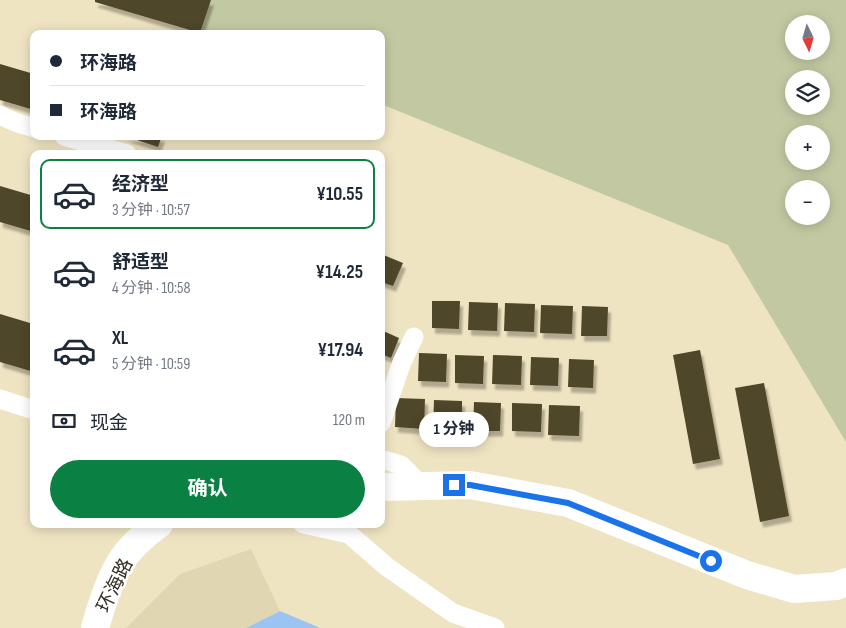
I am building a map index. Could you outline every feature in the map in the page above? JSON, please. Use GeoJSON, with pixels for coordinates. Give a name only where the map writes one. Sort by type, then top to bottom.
{"type":"FeatureCollection","features":[{"type":"Feature","properties":{"kind":"main road"},"geometry":{"type":"LineString","coordinates":[[385,487],[470,485],[568,503],[747,575],[794,589],[836,586],[846,582]]}},
{"type":"Feature","properties":{"kind":"main road","name":"环海路"},"geometry":{"type":"LineString","coordinates":[[95,628],[100,610],[120,563],[136,544],[154,528]]}},
{"type":"Feature","properties":{"kind":"street"},"geometry":{"type":"LineString","coordinates":[[0,115],[30,127]]}},
{"type":"Feature","properties":{"kind":"street"},"geometry":{"type":"LineString","coordinates":[[78,140],[113,150]]}},
{"type":"Feature","properties":{"kind":"street"},"geometry":{"type":"LineString","coordinates":[[385,411],[402,362],[414,337]]}},
{"type":"Feature","properties":{"kind":"street"},"geometry":{"type":"LineString","coordinates":[[0,399],[30,409]]}},
{"type":"Feature","properties":{"kind":"street"},"geometry":{"type":"LineString","coordinates":[[385,460],[401,465],[422,486]]}},
{"type":"Feature","properties":{"kind":"street"},"geometry":{"type":"LineString","coordinates":[[322,528],[350,534],[387,567],[452,614],[495,628]]}},
{"type":"Feature","properties":{"kind":"green space"},"geometry":{"type":"Polygon","coordinates":[[[126,0],[846,0],[846,442],[728,245],[385,106],[385,30],[199,30],[126,0]]]}},
{"type":"Feature","properties":{"kind":"sand"},"geometry":{"type":"Polygon","coordinates":[[[251,549],[280,611],[246,628],[126,628],[180,574],[251,549]]]}},
{"type":"Feature","properties":{"kind":"water"},"geometry":{"type":"Polygon","coordinates":[[[280,611],[318,627],[319,628],[246,628],[280,611]]]}},
{"type":"Feature","properties":{"kind":"building"},"geometry":{"type":"Polygon","coordinates":[[[95,0],[211,0],[201,30],[190,30],[95,2],[95,0]]]}},
{"type":"Feature","properties":{"kind":"building"},"geometry":{"type":"Polygon","coordinates":[[[0,64],[30,73],[30,109],[0,100],[0,64]]]}},
{"type":"Feature","properties":{"kind":"building"},"geometry":{"type":"Polygon","coordinates":[[[137,140],[161,140],[158,147],[137,140]]]}},
{"type":"Feature","properties":{"kind":"building"},"geometry":{"type":"Polygon","coordinates":[[[0,186],[30,195],[30,231],[0,222],[0,186]]]}},
{"type":"Feature","properties":{"kind":"building"},"geometry":{"type":"Polygon","coordinates":[[[385,256],[403,263],[393,286],[385,283],[385,256]]]}},
{"type":"Feature","properties":{"kind":"building"},"geometry":{"type":"Polygon","coordinates":[[[432,301],[460,301],[459,329],[432,328],[432,301]]]}},
{"type":"Feature","properties":{"kind":"building"},"geometry":{"type":"Polygon","coordinates":[[[469,302],[498,303],[497,331],[468,330],[469,302]]]}},
{"type":"Feature","properties":{"kind":"building"},"geometry":{"type":"Polygon","coordinates":[[[505,303],[535,304],[534,332],[504,331],[505,303]]]}},
{"type":"Feature","properties":{"kind":"building"},"geometry":{"type":"Polygon","coordinates":[[[541,305],[573,306],[572,334],[540,333],[541,305]]]}},
{"type":"Feature","properties":{"kind":"building"},"geometry":{"type":"Polygon","coordinates":[[[582,306],[608,307],[607,336],[581,336],[582,306]]]}},
{"type":"Feature","properties":{"kind":"building"},"geometry":{"type":"Polygon","coordinates":[[[0,314],[30,323],[30,371],[0,362],[0,314]]]}},
{"type":"Feature","properties":{"kind":"building"},"geometry":{"type":"Polygon","coordinates":[[[385,332],[399,338],[391,358],[385,356],[385,332]]]}},
{"type":"Feature","properties":{"kind":"building"},"geometry":{"type":"Polygon","coordinates":[[[700,350],[720,459],[693,464],[673,355],[700,350]]]}},
{"type":"Feature","properties":{"kind":"building"},"geometry":{"type":"Polygon","coordinates":[[[419,353],[447,354],[446,382],[418,381],[419,353]]]}},
{"type":"Feature","properties":{"kind":"building"},"geometry":{"type":"Polygon","coordinates":[[[455,355],[484,356],[483,384],[455,383],[455,355]]]}},
{"type":"Feature","properties":{"kind":"building"},"geometry":{"type":"Polygon","coordinates":[[[493,355],[522,356],[521,385],[492,384],[493,355]]]}},
{"type":"Feature","properties":{"kind":"building"},"geometry":{"type":"Polygon","coordinates":[[[531,357],[559,358],[558,386],[530,385],[531,357]]]}},
{"type":"Feature","properties":{"kind":"building"},"geometry":{"type":"Polygon","coordinates":[[[569,359],[594,360],[593,388],[568,387],[569,359]]]}},
{"type":"Feature","properties":{"kind":"building"},"geometry":{"type":"Polygon","coordinates":[[[764,383],[789,516],[760,522],[735,388],[764,383]]]}},
{"type":"Feature","properties":{"kind":"building"},"geometry":{"type":"Polygon","coordinates":[[[396,398],[425,399],[424,429],[395,427],[396,398]]]}},
{"type":"Feature","properties":{"kind":"building"},"geometry":{"type":"Polygon","coordinates":[[[434,400],[462,401],[462,430],[433,429],[434,400]]]}},
{"type":"Feature","properties":{"kind":"building"},"geometry":{"type":"Polygon","coordinates":[[[474,402],[501,403],[500,431],[473,431],[474,402]]]}},
{"type":"Feature","properties":{"kind":"building"},"geometry":{"type":"Polygon","coordinates":[[[512,403],[542,404],[541,432],[512,431],[512,403]]]}},
{"type":"Feature","properties":{"kind":"building"},"geometry":{"type":"Polygon","coordinates":[[[549,405],[580,406],[579,436],[548,435],[549,405]]]}},
{"type":"Feature","properties":{"kind":"route"},"geometry":{"type":"LineString","coordinates":[[454,485],[470,485],[568,503],[711,561]]}}]}
